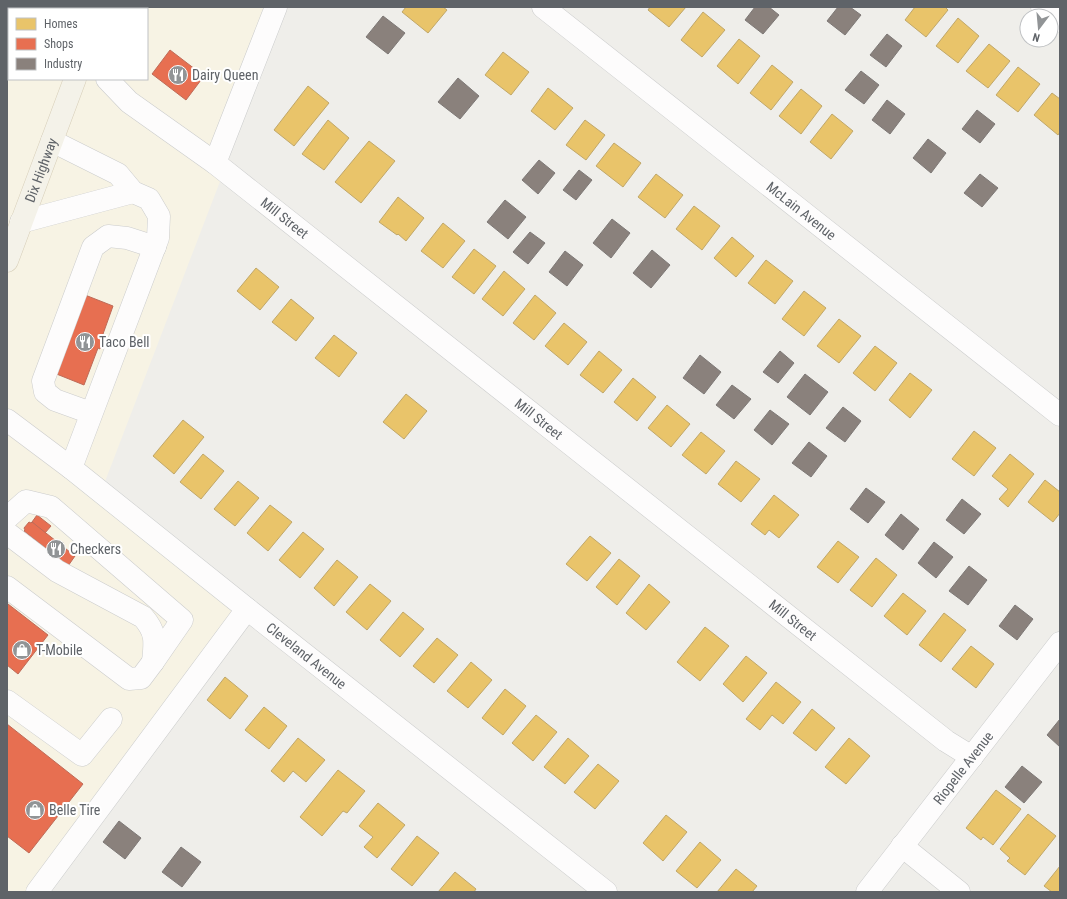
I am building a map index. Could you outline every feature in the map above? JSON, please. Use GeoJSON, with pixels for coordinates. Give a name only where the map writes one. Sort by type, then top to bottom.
{"type":"FeatureCollection","features":[{"type":"Feature","properties":{"kind":"main road","name":"Dix Highway"},"geometry":{"type":"LineString","coordinates":[[7,260],[75,80]]}},
{"type":"Feature","properties":{"kind":"street"},"geometry":{"type":"LineString","coordinates":[[215,163],[276,7]]}},
{"type":"Feature","properties":{"kind":"street","name":"McLain Avenue"},"geometry":{"type":"LineString","coordinates":[[543,7],[1060,415]]}},
{"type":"Feature","properties":{"kind":"street"},"geometry":{"type":"LineString","coordinates":[[1042,7],[1060,21]]}},
{"type":"Feature","properties":{"kind":"street","name":"Mill Street"},"geometry":{"type":"LineString","coordinates":[[108,80],[129,102],[215,163],[940,736],[972,757]]}},
{"type":"Feature","properties":{"kind":"street"},"geometry":{"type":"LineString","coordinates":[[52,140],[118,174],[133,192],[149,199],[160,216],[158,238],[155,247],[70,468]]}},
{"type":"Feature","properties":{"kind":"street"},"geometry":{"type":"LineString","coordinates":[[21,222],[133,192]]}},
{"type":"Feature","properties":{"kind":"street"},"geometry":{"type":"LineString","coordinates":[[92,413],[55,400],[45,392],[43,381],[92,247],[108,236],[127,238],[155,247]]}},
{"type":"Feature","properties":{"kind":"street","name":"Cleveland Avenue"},"geometry":{"type":"LineString","coordinates":[[7,420],[70,468],[606,892]]}},
{"type":"Feature","properties":{"kind":"street"},"geometry":{"type":"LineString","coordinates":[[7,518],[26,502],[51,507],[182,620],[154,662],[140,678],[129,679],[7,587]]}},
{"type":"Feature","properties":{"kind":"street"},"geometry":{"type":"LineString","coordinates":[[7,532],[57,571],[143,617],[151,626],[155,642],[154,662]]}},
{"type":"Feature","properties":{"kind":"street"},"geometry":{"type":"LineString","coordinates":[[37,892],[247,609]]}},
{"type":"Feature","properties":{"kind":"street","name":"Riopelle Avenue"},"geometry":{"type":"LineString","coordinates":[[867,892],[1060,643]]}},
{"type":"Feature","properties":{"kind":"street"},"geometry":{"type":"LineString","coordinates":[[7,701],[82,755],[111,719]]}},
{"type":"Feature","properties":{"kind":"street"},"geometry":{"type":"LineString","coordinates":[[902,846],[959,892]]}},
{"type":"Feature","properties":{"kind":"shaded area"},"geometry":{"type":"Polygon","coordinates":[[[7,7],[276,7],[224,171],[101,492],[251,612],[43,892],[7,892],[7,7]]]}},
{"type":"Feature","properties":{"kind":"building: Homes"},"geometry":{"type":"Polygon","coordinates":[[[406,7],[443,7],[447,10],[428,33],[402,12],[406,7]]]}},
{"type":"Feature","properties":{"kind":"building: Homes"},"geometry":{"type":"Polygon","coordinates":[[[650,7],[686,7],[669,27],[648,10],[650,7]]]}},
{"type":"Feature","properties":{"kind":"building: Homes"},"geometry":{"type":"Polygon","coordinates":[[[915,7],[945,7],[948,10],[926,37],[905,20],[915,7]]]}},
{"type":"Feature","properties":{"kind":"building: Homes"},"geometry":{"type":"Polygon","coordinates":[[[703,12],[725,30],[702,57],[681,40],[703,12]]]}},
{"type":"Feature","properties":{"kind":"building: Homes"},"geometry":{"type":"Polygon","coordinates":[[[958,18],[979,36],[958,63],[936,46],[958,18]]]}},
{"type":"Feature","properties":{"kind":"building: Homes"},"geometry":{"type":"Polygon","coordinates":[[[739,39],[760,56],[738,84],[717,66],[739,39]]]}},
{"type":"Feature","properties":{"kind":"building: Homes"},"geometry":{"type":"Polygon","coordinates":[[[989,44],[1010,61],[988,88],[966,71],[989,44]]]}},
{"type":"Feature","properties":{"kind":"building: Homes"},"geometry":{"type":"Polygon","coordinates":[[[503,52],[529,72],[511,95],[485,75],[503,52]]]}},
{"type":"Feature","properties":{"kind":"building: Homes"},"geometry":{"type":"Polygon","coordinates":[[[772,65],[793,82],[771,110],[750,93],[772,65]]]}},
{"type":"Feature","properties":{"kind":"building: Homes"},"geometry":{"type":"Polygon","coordinates":[[[1018,67],[1040,84],[1018,112],[996,95],[1018,67]]]}},
{"type":"Feature","properties":{"kind":"building: Homes"},"geometry":{"type":"Polygon","coordinates":[[[308,86],[329,103],[294,146],[274,130],[308,86]]]}},
{"type":"Feature","properties":{"kind":"building: Homes"},"geometry":{"type":"Polygon","coordinates":[[[548,88],[573,108],[555,130],[531,111],[548,88]]]}},
{"type":"Feature","properties":{"kind":"building: Homes"},"geometry":{"type":"Polygon","coordinates":[[[801,89],[822,106],[801,134],[779,116],[801,89]]]}},
{"type":"Feature","properties":{"kind":"building: Homes"},"geometry":{"type":"Polygon","coordinates":[[[1052,93],[1060,99],[1060,132],[1058,135],[1034,115],[1052,93]]]}},
{"type":"Feature","properties":{"kind":"building: Homes"},"geometry":{"type":"Polygon","coordinates":[[[832,114],[853,131],[831,159],[810,142],[832,114]]]}},
{"type":"Feature","properties":{"kind":"building: Homes"},"geometry":{"type":"Polygon","coordinates":[[[328,120],[349,138],[324,170],[302,154],[328,120]]]}},
{"type":"Feature","properties":{"kind":"building: Homes"},"geometry":{"type":"Polygon","coordinates":[[[585,120],[605,135],[586,160],[566,145],[585,120]]]}},
{"type":"Feature","properties":{"kind":"building: Homes"},"geometry":{"type":"Polygon","coordinates":[[[369,141],[395,161],[361,203],[335,182],[369,141]]]}},
{"type":"Feature","properties":{"kind":"building: Homes"},"geometry":{"type":"Polygon","coordinates":[[[614,143],[641,163],[623,187],[596,166],[614,143]]]}},
{"type":"Feature","properties":{"kind":"building: Homes"},"geometry":{"type":"Polygon","coordinates":[[[656,174],[683,195],[665,218],[638,197],[656,174]]]}},
{"type":"Feature","properties":{"kind":"building: Homes"},"geometry":{"type":"Polygon","coordinates":[[[398,197],[424,218],[406,241],[379,222],[398,197]]]}},
{"type":"Feature","properties":{"kind":"building: Homes"},"geometry":{"type":"Polygon","coordinates":[[[694,206],[720,226],[702,250],[676,229],[694,206]]]}},
{"type":"Feature","properties":{"kind":"building: Homes"},"geometry":{"type":"Polygon","coordinates":[[[443,223],[465,241],[443,268],[421,251],[443,223]]]}},
{"type":"Feature","properties":{"kind":"building: Homes"},"geometry":{"type":"Polygon","coordinates":[[[732,237],[754,256],[736,277],[714,258],[732,237]]]}},
{"type":"Feature","properties":{"kind":"building: Homes"},"geometry":{"type":"Polygon","coordinates":[[[474,249],[496,266],[474,294],[452,277],[474,249]]]}},
{"type":"Feature","properties":{"kind":"building: Homes"},"geometry":{"type":"Polygon","coordinates":[[[766,260],[793,281],[775,304],[748,283],[766,260]]]}},
{"type":"Feature","properties":{"kind":"building: Homes"},"geometry":{"type":"Polygon","coordinates":[[[256,268],[279,287],[260,310],[237,291],[256,268]]]}},
{"type":"Feature","properties":{"kind":"building: Homes"},"geometry":{"type":"Polygon","coordinates":[[[504,271],[525,289],[503,316],[482,299],[504,271]]]}},
{"type":"Feature","properties":{"kind":"building: Homes"},"geometry":{"type":"Polygon","coordinates":[[[804,291],[826,308],[804,336],[782,319],[804,291]]]}},
{"type":"Feature","properties":{"kind":"building: Homes"},"geometry":{"type":"Polygon","coordinates":[[[535,295],[556,313],[534,340],[513,323],[535,295]]]}},
{"type":"Feature","properties":{"kind":"building: Homes"},"geometry":{"type":"Polygon","coordinates":[[[291,299],[314,318],[296,341],[272,322],[291,299]]]}},
{"type":"Feature","properties":{"kind":"building: Homes"},"geometry":{"type":"Polygon","coordinates":[[[839,319],[861,336],[839,363],[817,346],[839,319]]]}},
{"type":"Feature","properties":{"kind":"building: Homes"},"geometry":{"type":"Polygon","coordinates":[[[564,323],[587,342],[568,365],[545,346],[564,323]]]}},
{"type":"Feature","properties":{"kind":"building: Homes"},"geometry":{"type":"Polygon","coordinates":[[[334,335],[357,353],[339,377],[315,358],[334,335]]]}},
{"type":"Feature","properties":{"kind":"building: Homes"},"geometry":{"type":"Polygon","coordinates":[[[875,346],[897,363],[875,391],[853,373],[875,346]]]}},
{"type":"Feature","properties":{"kind":"building: Homes"},"geometry":{"type":"Polygon","coordinates":[[[599,351],[622,370],[603,393],[580,375],[599,351]]]}},
{"type":"Feature","properties":{"kind":"building: Homes"},"geometry":{"type":"Polygon","coordinates":[[[910,373],[932,390],[910,418],[889,400],[910,373]]]}},
{"type":"Feature","properties":{"kind":"building: Homes"},"geometry":{"type":"Polygon","coordinates":[[[633,378],[656,397],[637,421],[614,402],[633,378]]]}},
{"type":"Feature","properties":{"kind":"building: Homes"},"geometry":{"type":"Polygon","coordinates":[[[406,394],[427,411],[404,439],[383,422],[406,394]]]}},
{"type":"Feature","properties":{"kind":"building: Homes"},"geometry":{"type":"Polygon","coordinates":[[[667,405],[690,424],[671,447],[648,428],[667,405]]]}},
{"type":"Feature","properties":{"kind":"building: Homes"},"geometry":{"type":"Polygon","coordinates":[[[183,420],[204,437],[174,474],[153,456],[183,420]]]}},
{"type":"Feature","properties":{"kind":"building: Homes"},"geometry":{"type":"Polygon","coordinates":[[[974,431],[996,448],[974,476],[952,459],[974,431]]]}},
{"type":"Feature","properties":{"kind":"building: Homes"},"geometry":{"type":"Polygon","coordinates":[[[701,432],[725,451],[706,474],[682,455],[701,432]]]}},
{"type":"Feature","properties":{"kind":"building: Homes"},"geometry":{"type":"Polygon","coordinates":[[[203,454],[224,471],[201,499],[180,482],[203,454]]]}},
{"type":"Feature","properties":{"kind":"building: Homes"},"geometry":{"type":"Polygon","coordinates":[[[1010,454],[1034,474],[1008,507],[999,499],[1008,489],[992,476],[1010,454]]]}},
{"type":"Feature","properties":{"kind":"building: Homes"},"geometry":{"type":"Polygon","coordinates":[[[736,461],[760,479],[741,502],[718,484],[736,461]]]}},
{"type":"Feature","properties":{"kind":"building: Homes"},"geometry":{"type":"Polygon","coordinates":[[[1045,480],[1060,492],[1060,513],[1053,522],[1028,502],[1045,480]]]}},
{"type":"Feature","properties":{"kind":"building: Homes"},"geometry":{"type":"Polygon","coordinates":[[[238,481],[259,498],[235,526],[214,509],[238,481]]]}},
{"type":"Feature","properties":{"kind":"building: Homes"},"geometry":{"type":"Polygon","coordinates":[[[774,495],[799,515],[779,538],[769,530],[765,535],[751,524],[774,495]]]}},
{"type":"Feature","properties":{"kind":"building: Homes"},"geometry":{"type":"Polygon","coordinates":[[[270,505],[292,522],[268,551],[247,533],[270,505]]]}},
{"type":"Feature","properties":{"kind":"building: Homes"},"geometry":{"type":"Polygon","coordinates":[[[303,532],[324,549],[300,578],[279,560],[303,532]]]}},
{"type":"Feature","properties":{"kind":"building: Homes"},"geometry":{"type":"Polygon","coordinates":[[[590,536],[611,553],[587,581],[566,564],[590,536]]]}},
{"type":"Feature","properties":{"kind":"building: Homes"},"geometry":{"type":"Polygon","coordinates":[[[838,541],[859,557],[838,583],[817,567],[838,541]]]}},
{"type":"Feature","properties":{"kind":"building: Homes"},"geometry":{"type":"Polygon","coordinates":[[[876,558],[897,575],[872,607],[850,590],[876,558]]]}},
{"type":"Feature","properties":{"kind":"building: Homes"},"geometry":{"type":"Polygon","coordinates":[[[619,559],[640,576],[617,605],[596,587],[619,559]]]}},
{"type":"Feature","properties":{"kind":"building: Homes"},"geometry":{"type":"Polygon","coordinates":[[[337,560],[358,577],[334,606],[314,588],[337,560]]]}},
{"type":"Feature","properties":{"kind":"building: Homes"},"geometry":{"type":"Polygon","coordinates":[[[370,584],[391,601],[367,630],[346,612],[370,584]]]}},
{"type":"Feature","properties":{"kind":"building: Homes"},"geometry":{"type":"Polygon","coordinates":[[[649,584],[670,602],[646,630],[626,613],[649,584]]]}},
{"type":"Feature","properties":{"kind":"building: Homes"},"geometry":{"type":"Polygon","coordinates":[[[903,593],[926,611],[907,635],[884,616],[903,593]]]}},
{"type":"Feature","properties":{"kind":"building: Homes"},"geometry":{"type":"Polygon","coordinates":[[[403,612],[424,629],[400,657],[380,640],[403,612]]]}},
{"type":"Feature","properties":{"kind":"building: Homes"},"geometry":{"type":"Polygon","coordinates":[[[944,613],[966,630],[941,662],[919,645],[944,613]]]}},
{"type":"Feature","properties":{"kind":"building: Homes"},"geometry":{"type":"Polygon","coordinates":[[[705,627],[729,646],[700,681],[677,662],[705,627]]]}},
{"type":"Feature","properties":{"kind":"building: Homes"},"geometry":{"type":"Polygon","coordinates":[[[437,638],[458,655],[434,683],[413,666],[437,638]]]}},
{"type":"Feature","properties":{"kind":"building: Homes"},"geometry":{"type":"Polygon","coordinates":[[[971,646],[994,664],[976,688],[952,669],[971,646]]]}},
{"type":"Feature","properties":{"kind":"building: Homes"},"geometry":{"type":"Polygon","coordinates":[[[746,656],[767,673],[743,702],[723,684],[746,656]]]}},
{"type":"Feature","properties":{"kind":"building: Homes"},"geometry":{"type":"Polygon","coordinates":[[[471,662],[492,680],[468,708],[447,691],[471,662]]]}},
{"type":"Feature","properties":{"kind":"building: Homes"},"geometry":{"type":"Polygon","coordinates":[[[225,677],[248,696],[230,719],[207,700],[225,677]]]}},
{"type":"Feature","properties":{"kind":"building: Homes"},"geometry":{"type":"Polygon","coordinates":[[[776,682],[801,702],[783,724],[772,715],[760,730],[746,719],[776,682]]]}},
{"type":"Feature","properties":{"kind":"building: Homes"},"geometry":{"type":"Polygon","coordinates":[[[505,689],[526,706],[503,735],[482,718],[505,689]]]}},
{"type":"Feature","properties":{"kind":"building: Homes"},"geometry":{"type":"Polygon","coordinates":[[[264,707],[287,726],[269,749],[245,730],[264,707]]]}},
{"type":"Feature","properties":{"kind":"building: Homes"},"geometry":{"type":"Polygon","coordinates":[[[812,709],[835,728],[816,751],[793,733],[812,709]]]}},
{"type":"Feature","properties":{"kind":"building: Homes"},"geometry":{"type":"Polygon","coordinates":[[[536,715],[557,732],[533,761],[512,743],[536,715]]]}},
{"type":"Feature","properties":{"kind":"building: Homes"},"geometry":{"type":"Polygon","coordinates":[[[298,738],[325,760],[306,782],[293,771],[284,782],[271,771],[298,738]]]}},
{"type":"Feature","properties":{"kind":"building: Homes"},"geometry":{"type":"Polygon","coordinates":[[[568,738],[589,756],[565,784],[544,767],[568,738]]]}},
{"type":"Feature","properties":{"kind":"building: Homes"},"geometry":{"type":"Polygon","coordinates":[[[849,738],[870,756],[846,784],[825,767],[849,738]]]}},
{"type":"Feature","properties":{"kind":"building: Homes"},"geometry":{"type":"Polygon","coordinates":[[[598,764],[619,781],[595,809],[574,792],[598,764]]]}},
{"type":"Feature","properties":{"kind":"building: Homes"},"geometry":{"type":"Polygon","coordinates":[[[338,770],[365,791],[347,813],[343,811],[322,836],[300,817],[338,770]]]}},
{"type":"Feature","properties":{"kind":"building: Homes"},"geometry":{"type":"Polygon","coordinates":[[[996,790],[1021,809],[993,845],[983,837],[981,840],[966,828],[996,790]]]}},
{"type":"Feature","properties":{"kind":"building: Homes"},"geometry":{"type":"Polygon","coordinates":[[[378,803],[405,825],[377,858],[364,847],[373,837],[359,826],[378,803]]]}},
{"type":"Feature","properties":{"kind":"building: Homes"},"geometry":{"type":"Polygon","coordinates":[[[1028,814],[1056,836],[1025,875],[1007,861],[1010,858],[1000,849],[1028,814]]]}},
{"type":"Feature","properties":{"kind":"building: Homes"},"geometry":{"type":"Polygon","coordinates":[[[666,815],[687,832],[663,861],[643,843],[666,815]]]}},
{"type":"Feature","properties":{"kind":"building: Homes"},"geometry":{"type":"Polygon","coordinates":[[[417,836],[439,853],[412,886],[391,869],[417,836]]]}},
{"type":"Feature","properties":{"kind":"building: Homes"},"geometry":{"type":"Polygon","coordinates":[[[700,842],[721,860],[697,888],[676,871],[700,842]]]}},
{"type":"Feature","properties":{"kind":"building: Homes"},"geometry":{"type":"Polygon","coordinates":[[[1060,866],[1060,892],[1052,892],[1044,886],[1060,866]]]}},
{"type":"Feature","properties":{"kind":"building: Homes"},"geometry":{"type":"Polygon","coordinates":[[[736,869],[757,886],[752,892],[717,892],[736,869]]]}},
{"type":"Feature","properties":{"kind":"building: Homes"},"geometry":{"type":"Polygon","coordinates":[[[455,872],[476,889],[474,892],[438,892],[455,872]]]}},
{"type":"Feature","properties":{"kind":"building: Shops","name":"Dairy Queen"},"geometry":{"type":"Polygon","coordinates":[[[170,50],[204,76],[186,100],[152,74],[170,50]]]}},
{"type":"Feature","properties":{"kind":"building: Shops","name":"Taco Bell"},"geometry":{"type":"Polygon","coordinates":[[[85,295],[113,306],[103,334],[105,335],[100,349],[98,348],[84,385],[54,373],[85,295]]]}},
{"type":"Feature","properties":{"kind":"building: Shops"},"geometry":{"type":"Polygon","coordinates":[[[37,515],[51,526],[45,533],[32,522],[37,515]]]}},
{"type":"Feature","properties":{"kind":"building: Shops","name":"Checkers"},"geometry":{"type":"Polygon","coordinates":[[[29,522],[32,522],[75,556],[68,566],[24,531],[24,528],[29,522]]]}},
{"type":"Feature","properties":{"kind":"building: Shops","name":"T-Mobile"},"geometry":{"type":"Polygon","coordinates":[[[8,604],[48,635],[18,674],[7,665],[8,604]]]}},
{"type":"Feature","properties":{"kind":"building: Shops","name":"Belle Tire"},"geometry":{"type":"Polygon","coordinates":[[[7,724],[83,784],[29,853],[7,836],[7,724]]]}},
{"type":"Feature","properties":{"kind":"building: Industry"},"geometry":{"type":"Polygon","coordinates":[[[755,7],[769,7],[779,15],[763,34],[745,20],[755,7]]]}},
{"type":"Feature","properties":{"kind":"building: Industry"},"geometry":{"type":"Polygon","coordinates":[[[838,7],[850,7],[861,15],[845,35],[827,21],[838,7]]]}},
{"type":"Feature","properties":{"kind":"building: Industry"},"geometry":{"type":"Polygon","coordinates":[[[383,16],[405,33],[388,54],[366,37],[383,16]]]}},
{"type":"Feature","properties":{"kind":"building: Industry"},"geometry":{"type":"Polygon","coordinates":[[[887,34],[902,46],[886,67],[870,55],[887,34]]]}},
{"type":"Feature","properties":{"kind":"building: Industry"},"geometry":{"type":"Polygon","coordinates":[[[861,71],[879,85],[864,104],[845,90],[861,71]]]}},
{"type":"Feature","properties":{"kind":"building: Industry"},"geometry":{"type":"Polygon","coordinates":[[[458,78],[479,96],[460,119],[438,102],[458,78]]]}},
{"type":"Feature","properties":{"kind":"building: Industry"},"geometry":{"type":"Polygon","coordinates":[[[887,100],[905,114],[890,134],[872,120],[887,100]]]}},
{"type":"Feature","properties":{"kind":"building: Industry"},"geometry":{"type":"Polygon","coordinates":[[[977,110],[995,124],[980,143],[962,129],[977,110]]]}},
{"type":"Feature","properties":{"kind":"building: Industry"},"geometry":{"type":"Polygon","coordinates":[[[928,139],[946,153],[931,173],[913,158],[928,139]]]}},
{"type":"Feature","properties":{"kind":"building: Industry"},"geometry":{"type":"Polygon","coordinates":[[[539,160],[555,173],[538,194],[522,180],[539,160]]]}},
{"type":"Feature","properties":{"kind":"building: Industry"},"geometry":{"type":"Polygon","coordinates":[[[579,170],[592,180],[576,200],[563,190],[579,170]]]}},
{"type":"Feature","properties":{"kind":"building: Industry"},"geometry":{"type":"Polygon","coordinates":[[[980,174],[998,188],[982,207],[964,193],[980,174]]]}},
{"type":"Feature","properties":{"kind":"building: Industry"},"geometry":{"type":"Polygon","coordinates":[[[505,200],[526,217],[508,239],[487,222],[505,200]]]}},
{"type":"Feature","properties":{"kind":"building: Industry"},"geometry":{"type":"Polygon","coordinates":[[[612,219],[630,233],[611,258],[593,243],[612,219]]]}},
{"type":"Feature","properties":{"kind":"building: Industry"},"geometry":{"type":"Polygon","coordinates":[[[530,232],[545,243],[528,264],[513,252],[530,232]]]}},
{"type":"Feature","properties":{"kind":"building: Industry"},"geometry":{"type":"Polygon","coordinates":[[[652,250],[670,265],[651,288],[633,273],[652,250]]]}},
{"type":"Feature","properties":{"kind":"building: Industry"},"geometry":{"type":"Polygon","coordinates":[[[565,251],[583,265],[567,286],[549,272],[565,251]]]}},
{"type":"Feature","properties":{"kind":"building: Industry"},"geometry":{"type":"Polygon","coordinates":[[[780,351],[794,363],[778,383],[763,372],[780,351]]]}},
{"type":"Feature","properties":{"kind":"building: Industry"},"geometry":{"type":"Polygon","coordinates":[[[700,355],[721,372],[704,394],[683,378],[700,355]]]}},
{"type":"Feature","properties":{"kind":"building: Industry"},"geometry":{"type":"Polygon","coordinates":[[[805,374],[828,392],[810,415],[787,397],[805,374]]]}},
{"type":"Feature","properties":{"kind":"building: Industry"},"geometry":{"type":"Polygon","coordinates":[[[732,385],[751,399],[734,419],[716,405],[732,385]]]}},
{"type":"Feature","properties":{"kind":"building: Industry"},"geometry":{"type":"Polygon","coordinates":[[[843,407],[861,421],[845,442],[826,428],[843,407]]]}},
{"type":"Feature","properties":{"kind":"building: Industry"},"geometry":{"type":"Polygon","coordinates":[[[770,410],[789,424],[772,445],[754,430],[770,410]]]}},
{"type":"Feature","properties":{"kind":"building: Industry"},"geometry":{"type":"Polygon","coordinates":[[[809,442],[827,456],[811,477],[792,463],[809,442]]]}},
{"type":"Feature","properties":{"kind":"building: Industry"},"geometry":{"type":"Polygon","coordinates":[[[866,488],[885,502],[868,523],[850,509],[866,488]]]}},
{"type":"Feature","properties":{"kind":"building: Industry"},"geometry":{"type":"Polygon","coordinates":[[[962,499],[981,514],[964,534],[946,520],[962,499]]]}},
{"type":"Feature","properties":{"kind":"building: Industry"},"geometry":{"type":"Polygon","coordinates":[[[901,514],[919,529],[903,550],[885,535],[901,514]]]}},
{"type":"Feature","properties":{"kind":"building: Industry"},"geometry":{"type":"Polygon","coordinates":[[[934,542],[953,557],[936,578],[918,563],[934,542]]]}},
{"type":"Feature","properties":{"kind":"building: Industry"},"geometry":{"type":"Polygon","coordinates":[[[969,566],[987,580],[968,605],[949,591],[969,566]]]}},
{"type":"Feature","properties":{"kind":"building: Industry"},"geometry":{"type":"Polygon","coordinates":[[[1015,605],[1033,619],[1017,640],[999,626],[1015,605]]]}},
{"type":"Feature","properties":{"kind":"building: Industry"},"geometry":{"type":"Polygon","coordinates":[[[1060,719],[1060,747],[1047,735],[1060,719]]]}},
{"type":"Feature","properties":{"kind":"building: Industry"},"geometry":{"type":"Polygon","coordinates":[[[1022,766],[1042,782],[1024,803],[1005,787],[1022,766]]]}},
{"type":"Feature","properties":{"kind":"building: Industry"},"geometry":{"type":"Polygon","coordinates":[[[119,821],[141,838],[125,859],[103,842],[119,821]]]}},
{"type":"Feature","properties":{"kind":"building: Industry"},"geometry":{"type":"Polygon","coordinates":[[[181,847],[201,862],[182,887],[162,872],[181,847]]]}},
{"type":"Feature","properties":{"kind":"place","name":"Dairy Queen"},"geometry":{"type":"Point","coordinates":[178,75]}},
{"type":"Feature","properties":{"kind":"place","name":"Taco Bell"},"geometry":{"type":"Point","coordinates":[85,342]}},
{"type":"Feature","properties":{"kind":"place","name":"Checkers"},"geometry":{"type":"Point","coordinates":[56,549]}},
{"type":"Feature","properties":{"kind":"place","name":"T-Mobile"},"geometry":{"type":"Point","coordinates":[22,650]}},
{"type":"Feature","properties":{"kind":"place","name":"Belle Tire"},"geometry":{"type":"Point","coordinates":[35,810]}}]}
